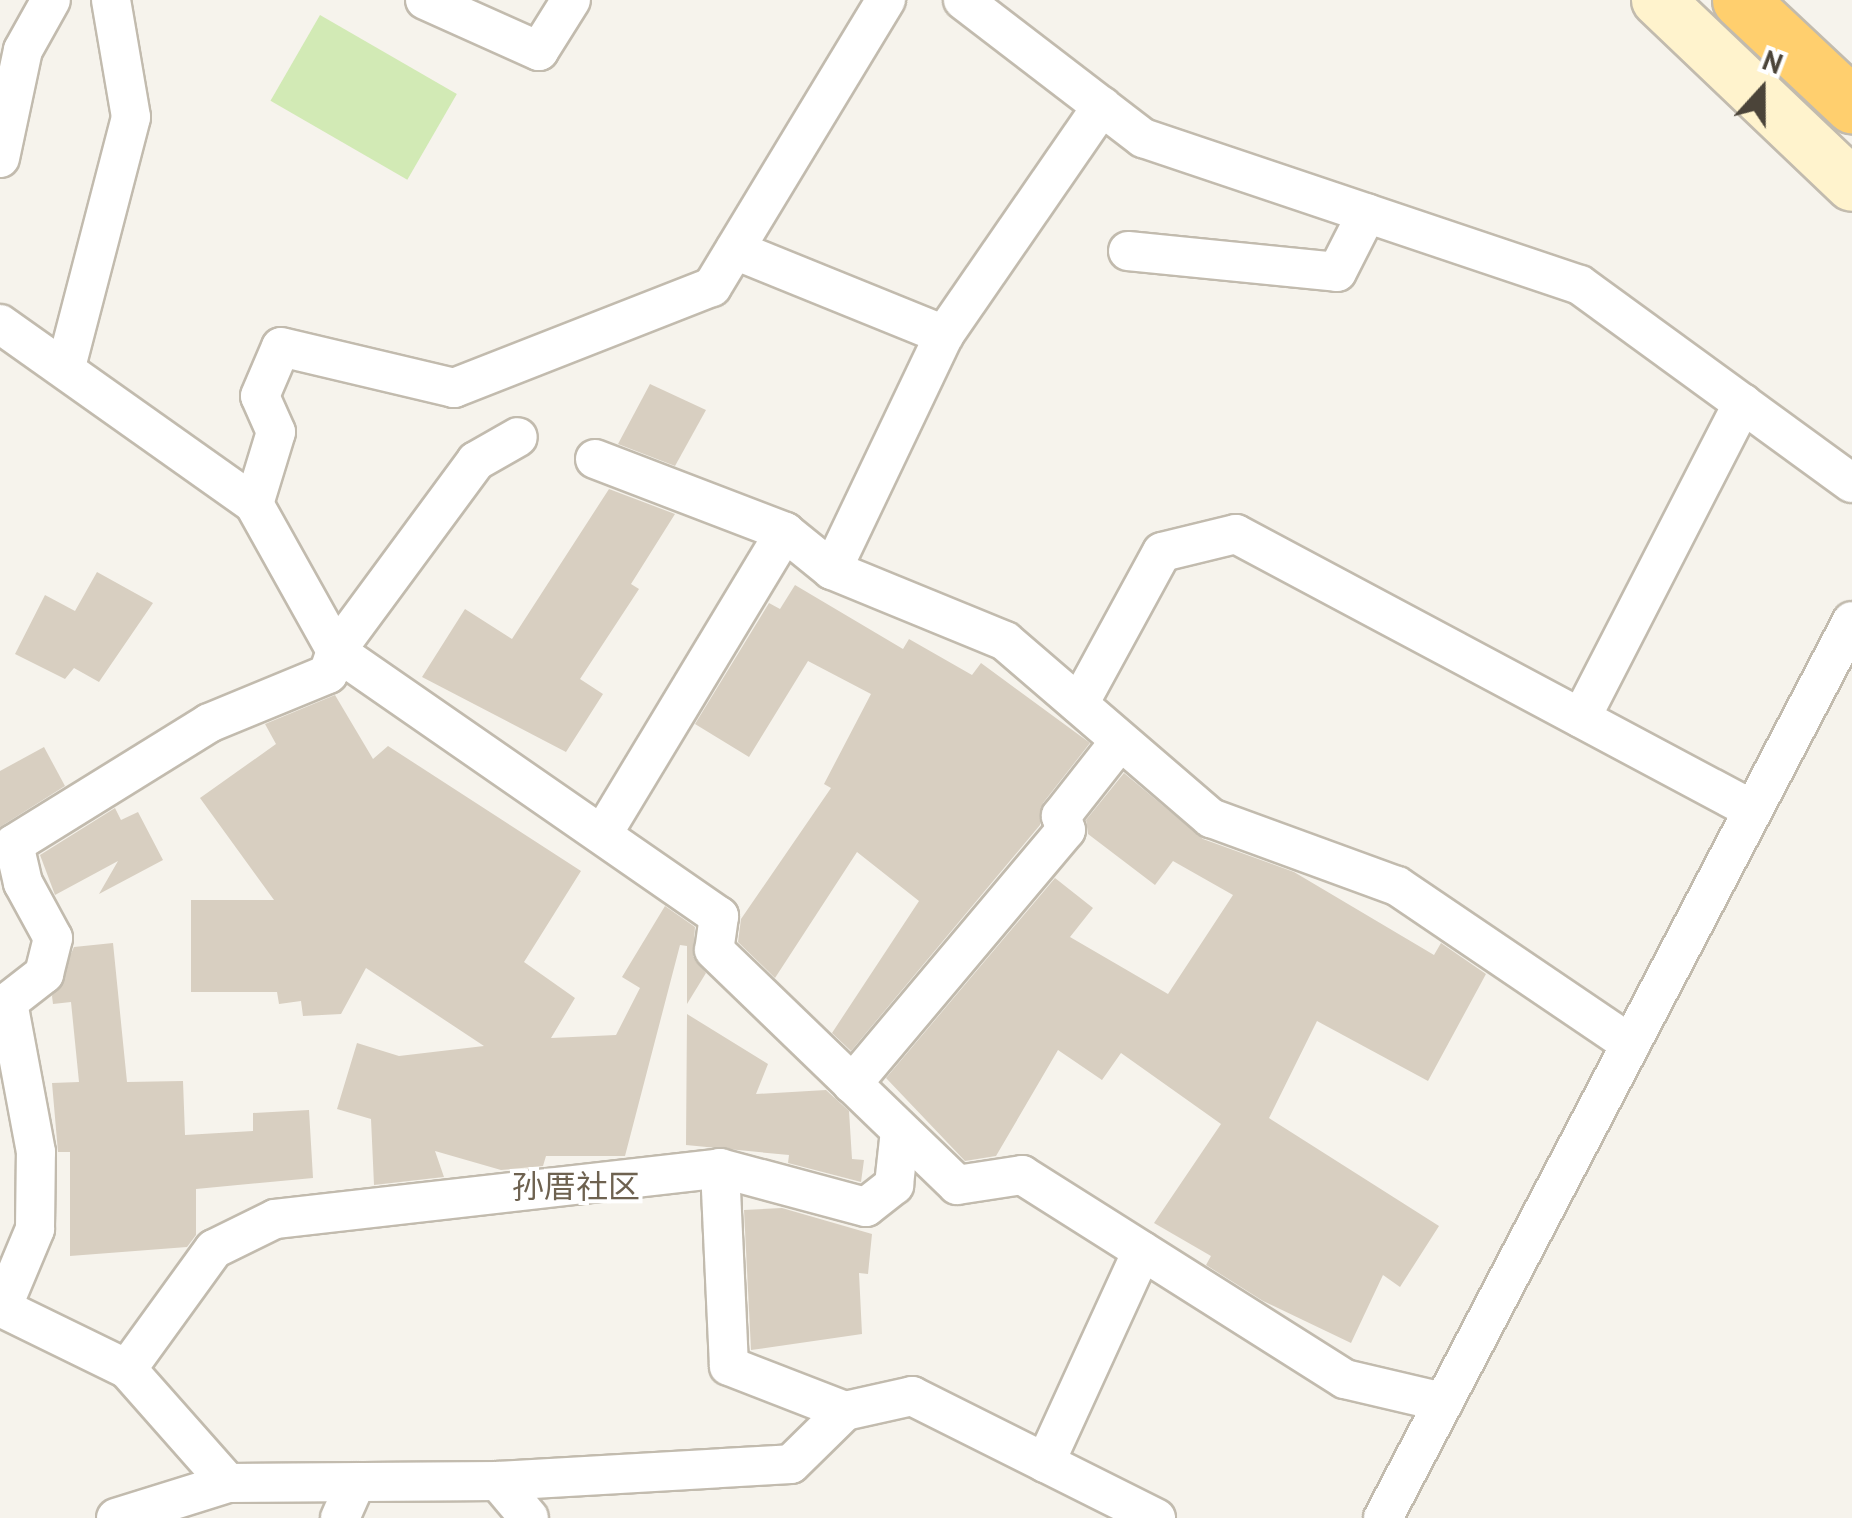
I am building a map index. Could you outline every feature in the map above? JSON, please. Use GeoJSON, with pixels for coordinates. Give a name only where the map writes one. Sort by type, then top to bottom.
{"type":"FeatureCollection","features":[{"type":"Feature","properties":{"kind":"highway"},"geometry":{"type":"LineString","coordinates":[[1740,0],[1852,105]]}},
{"type":"Feature","properties":{"kind":"main road"},"geometry":{"type":"LineString","coordinates":[[1658,0],[1852,185]]}},
{"type":"Feature","properties":{"kind":"street"},"geometry":{"type":"LineString","coordinates":[[0,158],[23,50],[51,0]]}},
{"type":"Feature","properties":{"kind":"street"},"geometry":{"type":"LineString","coordinates":[[66,367],[131,117],[111,0]]}},
{"type":"Feature","properties":{"kind":"street"},"geometry":{"type":"LineString","coordinates":[[425,0],[539,51],[570,0]]}},
{"type":"Feature","properties":{"kind":"street"},"geometry":{"type":"LineString","coordinates":[[254,504],[276,432],[260,396],[281,347],[454,388],[712,286],[886,0]]}},
{"type":"Feature","properties":{"kind":"street"},"geometry":{"type":"LineString","coordinates":[[962,0],[1143,138],[1580,285],[1852,484]]}},
{"type":"Feature","properties":{"kind":"street"},"geometry":{"type":"LineString","coordinates":[[832,570],[944,335],[1102,106]]}},
{"type":"Feature","properties":{"kind":"street"},"geometry":{"type":"LineString","coordinates":[[1128,250],[1336,272],[1367,213]]}},
{"type":"Feature","properties":{"kind":"street"},"geometry":{"type":"LineString","coordinates":[[734,250],[944,335]]}},
{"type":"Feature","properties":{"kind":"street"},"geometry":{"type":"LineString","coordinates":[[0,324],[66,367],[254,504],[336,651],[605,830],[719,916],[714,950],[957,1185],[1022,1175],[1345,1379],[1444,1402]]}},
{"type":"Feature","properties":{"kind":"street"},"geometry":{"type":"LineString","coordinates":[[1581,718],[1743,404]]}},
{"type":"Feature","properties":{"kind":"street"},"geometry":{"type":"LineString","coordinates":[[228,1483],[127,1369],[1,1307],[35,1229],[36,1152],[8,1002],[44,974],[53,938],[11,882],[14,844],[209,723],[328,674],[336,651],[476,462],[518,437]]}},
{"type":"Feature","properties":{"kind":"street"},"geometry":{"type":"LineString","coordinates":[[595,459],[785,532],[832,570],[1005,642],[1211,818],[1397,886],[1630,1044]]}},
{"type":"Feature","properties":{"kind":"street"},"geometry":{"type":"LineString","coordinates":[[605,830],[785,532]]}},
{"type":"Feature","properties":{"kind":"street"},"geometry":{"type":"LineString","coordinates":[[1079,704],[1162,552],[1236,534],[1753,810]]}},
{"type":"Feature","properties":{"kind":"street"},"geometry":{"type":"LineString","coordinates":[[1382,1518],[1852,621]]}},
{"type":"Feature","properties":{"kind":"street"},"geometry":{"type":"LineString","coordinates":[[852,1084],[1066,830],[1060,816],[1120,742]]}},
{"type":"Feature","properties":{"kind":"street"},"geometry":{"type":"LineString","coordinates":[[127,1369],[214,1249],[275,1219],[720,1168],[866,1207],[894,1185],[900,1131]]}},
{"type":"Feature","properties":{"kind":"street"},"geometry":{"type":"LineString","coordinates":[[720,1168],[729,1366],[846,1411]]}},
{"type":"Feature","properties":{"kind":"street"},"geometry":{"type":"LineString","coordinates":[[1045,1463],[1142,1251]]}},
{"type":"Feature","properties":{"kind":"street"},"geometry":{"type":"LineString","coordinates":[[116,1518],[228,1483],[498,1481],[791,1464],[846,1411],[912,1396],[1156,1518]]}},
{"type":"Feature","properties":{"kind":"street"},"geometry":{"type":"LineString","coordinates":[[486,1518],[498,1481]]}},
{"type":"Feature","properties":{"kind":"street"},"geometry":{"type":"LineString","coordinates":[[498,1481],[529,1518]]}},
{"type":"Feature","properties":{"kind":"street"},"geometry":{"type":"LineString","coordinates":[[340,1518],[356,1482]]}},
{"type":"Feature","properties":{"kind":"green space"},"geometry":{"type":"Polygon","coordinates":[[[320,15],[457,94],[407,180],[270,101],[320,15]]]}},
{"type":"Feature","properties":{"kind":"building"},"geometry":{"type":"Polygon","coordinates":[[[650,384],[706,410],[675,466],[618,444],[650,384]]]}},
{"type":"Feature","properties":{"kind":"building"},"geometry":{"type":"Polygon","coordinates":[[[609,489],[675,514],[631,584],[639,589],[580,679],[603,694],[566,752],[422,677],[465,609],[512,639],[609,489]]]}},
{"type":"Feature","properties":{"kind":"building"},"geometry":{"type":"Polygon","coordinates":[[[97,572],[153,603],[99,682],[74,668],[65,679],[15,654],[45,595],[75,611],[97,572]]]}},
{"type":"Feature","properties":{"kind":"building"},"geometry":{"type":"Polygon","coordinates":[[[795,585],[903,649],[909,639],[972,675],[981,663],[1090,743],[1043,803],[1040,825],[851,1051],[832,1033],[919,901],[857,852],[775,978],[738,942],[741,919],[831,788],[824,784],[871,694],[808,661],[749,757],[695,724],[769,603],[780,609],[795,585]]]}},
{"type":"Feature","properties":{"kind":"building"},"geometry":{"type":"Polygon","coordinates":[[[335,695],[373,759],[388,746],[581,871],[524,962],[575,998],[551,1038],[616,1035],[640,988],[622,977],[665,906],[695,927],[693,956],[706,973],[687,1004],[687,946],[680,945],[625,1156],[546,1156],[543,1166],[501,1170],[435,1151],[444,1177],[374,1185],[371,1119],[337,1109],[357,1043],[399,1056],[484,1046],[366,968],[341,1014],[303,1016],[301,1001],[279,1004],[277,992],[191,992],[191,900],[274,900],[200,798],[276,744],[265,724],[335,695]]]}},
{"type":"Feature","properties":{"kind":"building"},"geometry":{"type":"Polygon","coordinates":[[[44,747],[65,786],[0,827],[0,771],[44,747]]]}},
{"type":"Feature","properties":{"kind":"building"},"geometry":{"type":"Polygon","coordinates":[[[1124,773],[1203,839],[1294,872],[1434,955],[1441,943],[1486,974],[1428,1081],[1317,1021],[1269,1118],[1439,1226],[1400,1287],[1383,1275],[1351,1343],[1263,1301],[1206,1265],[1211,1256],[1154,1223],[1221,1124],[1121,1053],[1102,1080],[1058,1050],[996,1156],[965,1161],[886,1078],[1055,878],[1093,908],[1070,937],[1168,994],[1233,895],[1173,861],[1155,885],[1088,834],[1086,820],[1124,773]]]}},
{"type":"Feature","properties":{"kind":"building"},"geometry":{"type":"Polygon","coordinates":[[[115,808],[121,820],[138,812],[163,860],[99,894],[118,861],[55,895],[40,855],[115,808]]]}},
{"type":"Feature","properties":{"kind":"building"},"geometry":{"type":"Polygon","coordinates":[[[113,943],[127,1082],[183,1081],[185,1135],[253,1131],[253,1113],[309,1110],[313,1178],[196,1189],[196,1235],[187,1247],[70,1256],[70,1152],[58,1152],[52,1083],[79,1082],[71,1002],[53,1004],[52,996],[74,947],[113,943]]]}},
{"type":"Feature","properties":{"kind":"building"},"geometry":{"type":"Polygon","coordinates":[[[687,1014],[768,1064],[756,1094],[826,1090],[849,1111],[852,1159],[864,1160],[861,1182],[788,1163],[789,1155],[686,1145],[687,1014]]]}},
{"type":"Feature","properties":{"kind":"building"},"geometry":{"type":"Polygon","coordinates":[[[782,1208],[872,1234],[868,1274],[859,1273],[862,1334],[751,1350],[744,1210],[782,1208]]]}},
{"type":"Feature","properties":{"kind":"district","name":"孙厝社区"},"geometry":{"type":"Point","coordinates":[576,1186]}}]}
